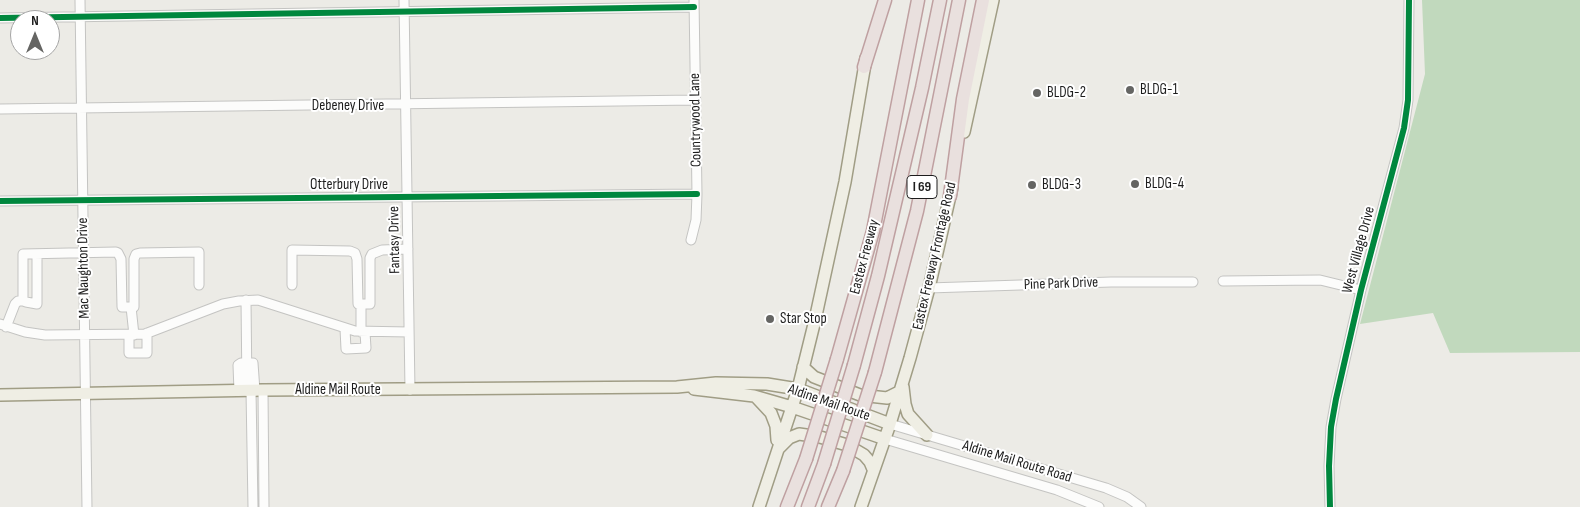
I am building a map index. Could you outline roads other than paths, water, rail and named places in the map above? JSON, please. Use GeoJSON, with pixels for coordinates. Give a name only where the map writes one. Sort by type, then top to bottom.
{"type":"FeatureCollection","features":[{"type":"Feature","properties":{"kind":"highway"},"geometry":{"type":"LineString","coordinates":[[864,67],[885,0]]}},
{"type":"Feature","properties":{"kind":"highway","name":"Eastex Freeway"},"geometry":{"type":"LineString","coordinates":[[788,507],[806,460],[873,231],[918,0]]}},
{"type":"Feature","properties":{"kind":"highway"},"geometry":{"type":"LineString","coordinates":[[808,507],[824,464],[854,365],[880,267],[922,88],[940,0]]}},
{"type":"Feature","properties":{"kind":"highway","name":"I 69"},"geometry":{"type":"LineString","coordinates":[[828,507],[843,471],[875,372],[917,211],[958,0]]}},
{"type":"Feature","properties":{"kind":"highway"},"geometry":{"type":"LineString","coordinates":[[950,196],[963,99],[983,0]]}},
{"type":"Feature","properties":{"kind":"main road"},"geometry":{"type":"LineString","coordinates":[[759,507],[798,389],[815,320],[845,182],[864,67],[879,0]]}},
{"type":"Feature","properties":{"kind":"main road","name":"Eastex Freeway Frontage Road"},"geometry":{"type":"LineString","coordinates":[[861,507],[890,424],[929,288],[993,0]]}},
{"type":"Feature","properties":{"kind":"main road"},"geometry":{"type":"LineString","coordinates":[[803,367],[814,377],[860,395],[887,398],[901,387],[908,414],[927,435]]}},
{"type":"Feature","properties":{"kind":"main road","name":"Aldine Mail Route"},"geometry":{"type":"LineString","coordinates":[[0,395],[677,386],[716,383],[767,384],[798,389],[890,424]]}},
{"type":"Feature","properties":{"kind":"main road","name":"Aldine Mail Route"},"geometry":{"type":"LineString","coordinates":[[677,386],[754,396],[885,439]]}},
{"type":"Feature","properties":{"kind":"main road"},"geometry":{"type":"LineString","coordinates":[[754,396],[771,413],[776,426],[777,449]]}},
{"type":"Feature","properties":{"kind":"main road"},"geometry":{"type":"LineString","coordinates":[[777,449],[790,438],[800,434],[820,437],[847,445],[864,455],[873,469]]}},
{"type":"Feature","properties":{"kind":"street","name":"Mac Naughton Drive"},"geometry":{"type":"LineString","coordinates":[[80,0],[87,507]]}},
{"type":"Feature","properties":{"kind":"street","name":"Fantasy Drive"},"geometry":{"type":"LineString","coordinates":[[404,0],[410,390]]}},
{"type":"Feature","properties":{"kind":"street","name":"West Village Drive"},"geometry":{"type":"LineString","coordinates":[[1330,507],[1329,466],[1331,427],[1336,399],[1361,290],[1404,128],[1408,100],[1408,0]]}},
{"type":"Feature","properties":{"kind":"street"},"geometry":{"type":"LineString","coordinates":[[0,18],[404,12],[694,4]]}},
{"type":"Feature","properties":{"kind":"street","name":"Countrywood Lane"},"geometry":{"type":"LineString","coordinates":[[690,240],[696,220],[697,194],[694,4]]}},
{"type":"Feature","properties":{"kind":"street","name":"Debeney Drive"},"geometry":{"type":"LineString","coordinates":[[0,109],[696,100]]}},
{"type":"Feature","properties":{"kind":"street","name":"Otterbury Drive"},"geometry":{"type":"LineString","coordinates":[[0,201],[697,194]]}},
{"type":"Feature","properties":{"kind":"street"},"geometry":{"type":"LineString","coordinates":[[361,304],[370,304],[370,258],[372,254],[378,250],[408,249]]}},
{"type":"Feature","properties":{"kind":"street"},"geometry":{"type":"LineString","coordinates":[[292,285],[292,250],[347,250],[354,253],[357,258],[358,304],[361,304],[366,348],[346,349],[345,329]]}},
{"type":"Feature","properties":{"kind":"street"},"geometry":{"type":"LineString","coordinates":[[23,300],[23,254],[116,252],[121,259],[122,307],[134,307],[134,258]]}},
{"type":"Feature","properties":{"kind":"street"},"geometry":{"type":"LineString","coordinates":[[121,259],[134,258],[140,252],[199,252],[199,284]]}},
{"type":"Feature","properties":{"kind":"street"},"geometry":{"type":"LineString","coordinates":[[37,254],[37,304],[23,300],[18,301],[3,326],[36,334],[131,335],[147,333],[223,304],[246,300],[264,301],[345,329],[363,332],[409,332]]}},
{"type":"Feature","properties":{"kind":"street"},"geometry":{"type":"LineString","coordinates":[[357,258],[370,258]]}},
{"type":"Feature","properties":{"kind":"street"},"geometry":{"type":"LineString","coordinates":[[1223,281],[1320,280],[1361,290]]}},
{"type":"Feature","properties":{"kind":"street","name":"Pine Park Drive"},"geometry":{"type":"LineString","coordinates":[[929,288],[1111,282],[1193,282]]}},
{"type":"Feature","properties":{"kind":"street"},"geometry":{"type":"LineString","coordinates":[[246,300],[247,363]]}},
{"type":"Feature","properties":{"kind":"street"},"geometry":{"type":"LineString","coordinates":[[131,307],[129,353],[147,353],[147,333]]}},
{"type":"Feature","properties":{"kind":"street"},"geometry":{"type":"LineString","coordinates":[[253,507],[251,391],[253,364],[241,363],[238,365],[251,391],[264,507]]}},
{"type":"Feature","properties":{"kind":"street","name":"Aldine Mail Route Road"},"geometry":{"type":"LineString","coordinates":[[890,424],[1106,488],[1127,497],[1141,507]]}},
{"type":"Feature","properties":{"kind":"street","name":"Aldine Mail Route Road"},"geometry":{"type":"LineString","coordinates":[[885,439],[1055,490],[1099,507]]}},
{"type":"Feature","properties":{"kind":"street"},"geometry":{"type":"LineString","coordinates":[[956,461],[962,446]]}},
{"type":"Feature","properties":{"kind":"street"},"geometry":{"type":"LineString","coordinates":[[1055,490],[1059,475]]}},
{"type":"Feature","properties":{"kind":"place","name":"BLDG-1"},"geometry":{"type":"Point","coordinates":[1130,90]}},
{"type":"Feature","properties":{"kind":"place","name":"BLDG-2"},"geometry":{"type":"Point","coordinates":[1037,93]}},
{"type":"Feature","properties":{"kind":"place","name":"BLDG-4"},"geometry":{"type":"Point","coordinates":[1135,184]}},
{"type":"Feature","properties":{"kind":"place","name":"BLDG-3"},"geometry":{"type":"Point","coordinates":[1032,185]}},
{"type":"Feature","properties":{"kind":"place","name":"Star Stop"},"geometry":{"type":"Point","coordinates":[770,319]}}]}
